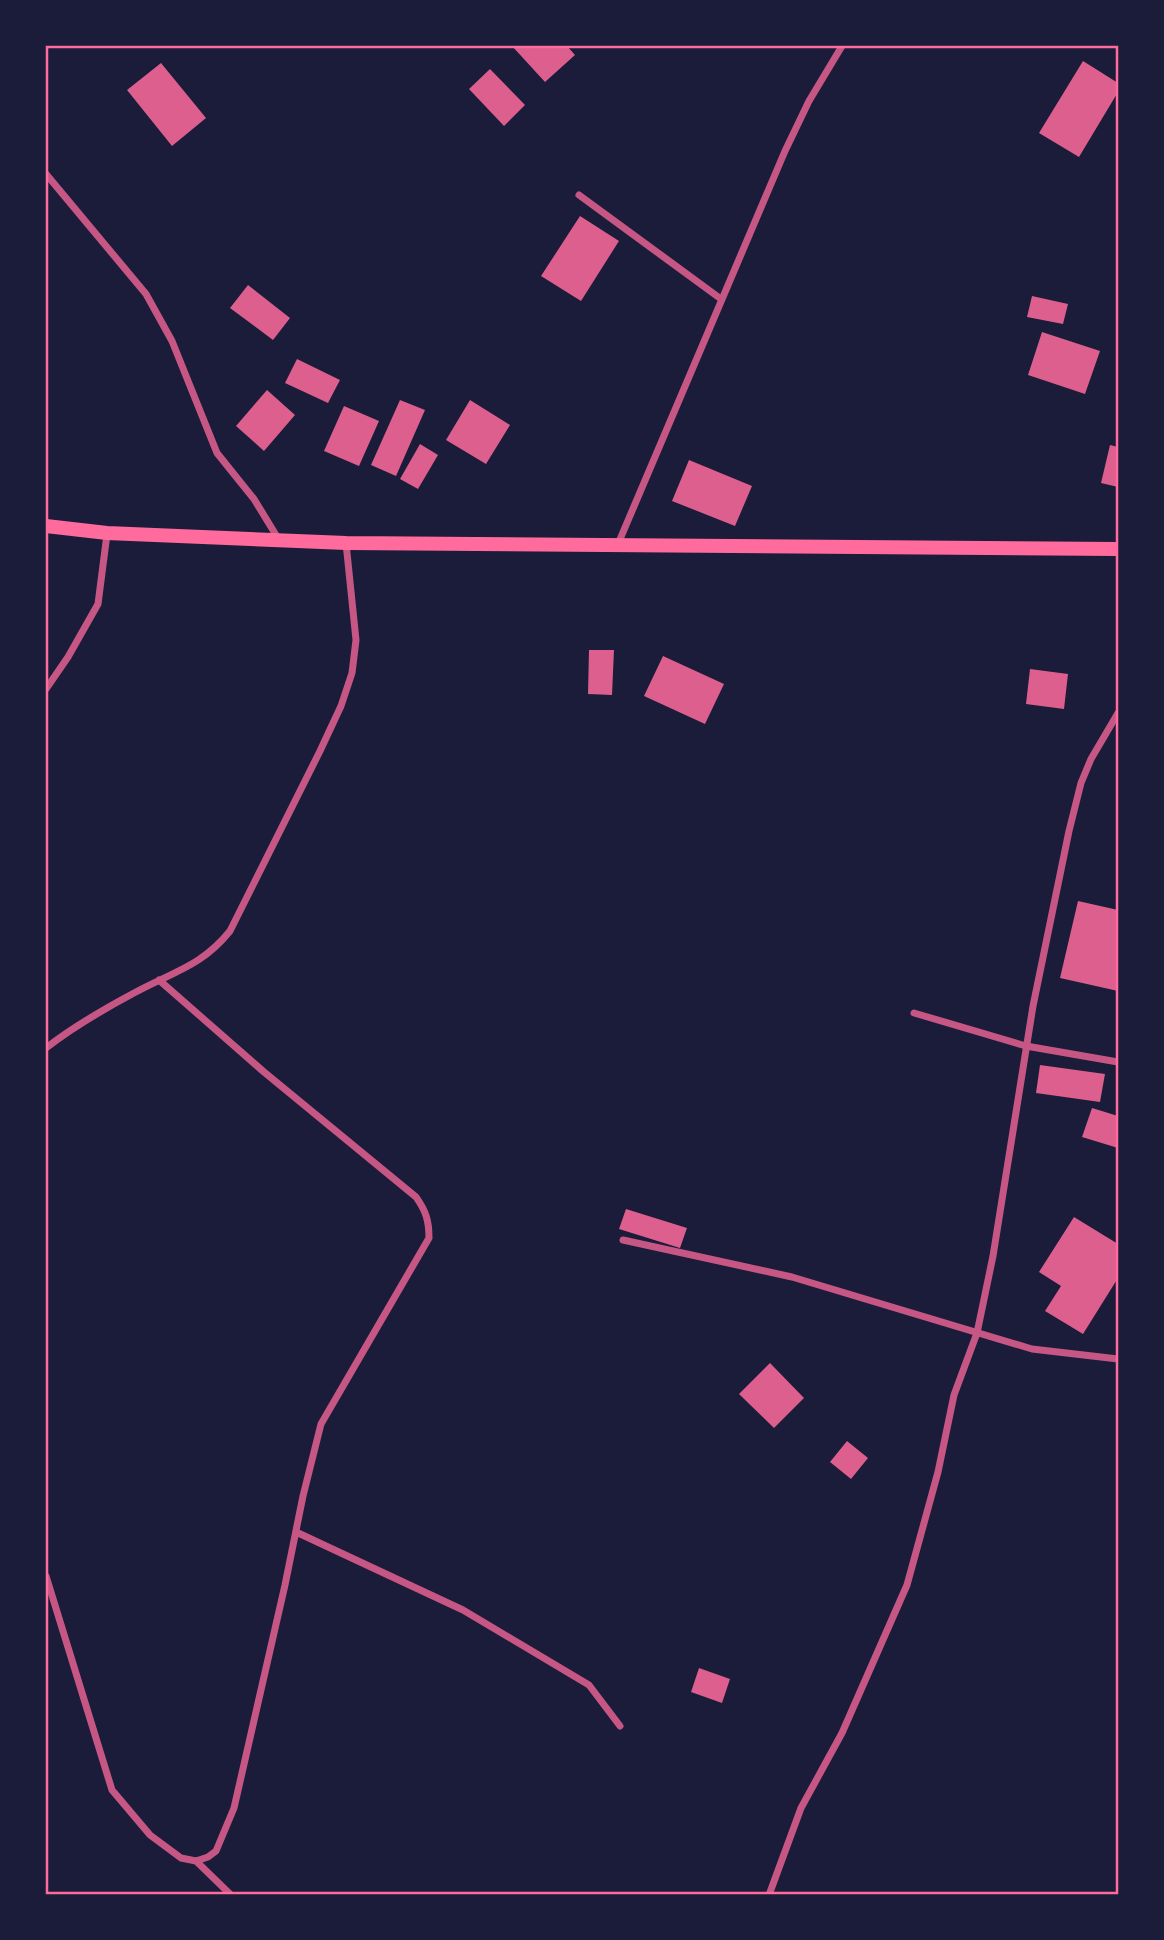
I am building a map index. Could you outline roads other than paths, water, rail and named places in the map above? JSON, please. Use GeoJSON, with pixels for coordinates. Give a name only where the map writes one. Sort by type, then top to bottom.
{"type":"FeatureCollection","features":[{"type":"Feature","properties":{"kind":"main road"},"geometry":{"type":"LineString","coordinates":[[46,526],[107,533],[346,543],[1118,549]]}},
{"type":"Feature","properties":{"kind":"street"},"geometry":{"type":"LineString","coordinates":[[618,544],[785,151],[842,46]]}},
{"type":"Feature","properties":{"kind":"street"},"geometry":{"type":"LineString","coordinates":[[46,174],[146,294],[172,341],[217,453],[254,499],[279,541]]}},
{"type":"Feature","properties":{"kind":"street"},"geometry":{"type":"LineString","coordinates":[[579,195],[721,299]]}},
{"type":"Feature","properties":{"kind":"street"},"geometry":{"type":"LineString","coordinates":[[46,689],[98,604],[107,533]]}},
{"type":"Feature","properties":{"kind":"street"},"geometry":{"type":"LineString","coordinates":[[46,1048],[86,1021],[208,955],[230,931],[341,706],[352,673],[356,640],[346,543]]}},
{"type":"Feature","properties":{"kind":"street"},"geometry":{"type":"LineString","coordinates":[[769,1895],[801,1808],[842,1733],[907,1585],[938,1472],[954,1395],[977,1333],[995,1243],[1025,1066],[1026,1046],[1069,831],[1081,783],[1091,759],[1118,713]]}},
{"type":"Feature","properties":{"kind":"street"},"geometry":{"type":"LineString","coordinates":[[159,980],[264,1072],[416,1197],[429,1221],[429,1238],[321,1424],[234,1808],[216,1851],[196,1861]]}},
{"type":"Feature","properties":{"kind":"street"},"geometry":{"type":"LineString","coordinates":[[914,1013],[1026,1046],[1118,1062]]}},
{"type":"Feature","properties":{"kind":"street"},"geometry":{"type":"LineString","coordinates":[[622,1240],[792,1277],[1032,1349],[1118,1359]]}},
{"type":"Feature","properties":{"kind":"street"},"geometry":{"type":"LineString","coordinates":[[296,1532],[463,1609],[555,1664],[589,1685],[620,1726]]}},
{"type":"Feature","properties":{"kind":"street"},"geometry":{"type":"LineString","coordinates":[[46,1576],[111,1790],[150,1835],[181,1858],[196,1861],[231,1895]]}}]}
